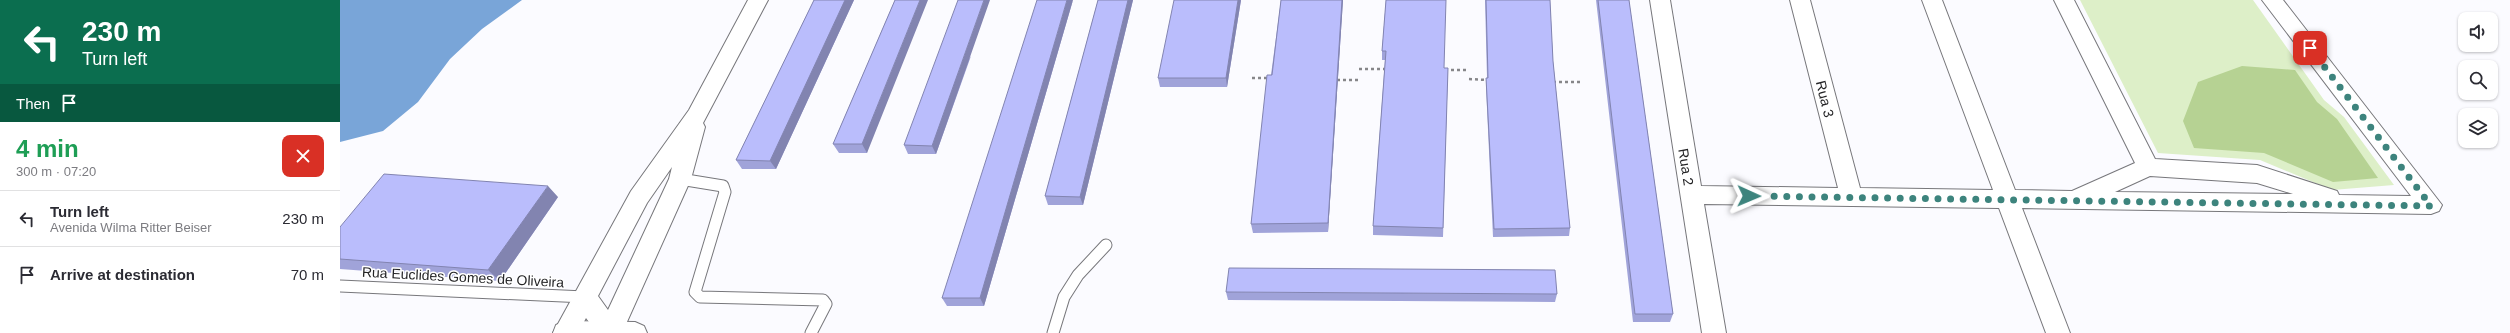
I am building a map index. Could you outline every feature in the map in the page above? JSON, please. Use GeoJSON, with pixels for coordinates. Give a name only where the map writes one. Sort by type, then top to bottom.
{"type":"FeatureCollection","features":[{"type":"Feature","properties":{"kind":"street"},"geometry":{"type":"LineString","coordinates":[[635,333],[565,332],[639,197],[697,115],[758,0]]}},
{"type":"Feature","properties":{"kind":"street","name":"Rua 2"},"geometry":{"type":"LineString","coordinates":[[1660,0],[1690,195],[1714,333]]}},
{"type":"Feature","properties":{"kind":"street","name":"Rua 3"},"geometry":{"type":"LineString","coordinates":[[1800,0],[1851,197]]}},
{"type":"Feature","properties":{"kind":"street"},"geometry":{"type":"LineString","coordinates":[[1932,0],[2058,333]]}},
{"type":"Feature","properties":{"kind":"street"},"geometry":{"type":"LineString","coordinates":[[2064,0],[2148,167]]}},
{"type":"Feature","properties":{"kind":"street"},"geometry":{"type":"LineString","coordinates":[[1690,195],[2431,206],[2272,0]]}},
{"type":"Feature","properties":{"kind":"street"},"geometry":{"type":"LineString","coordinates":[[610,333],[680,179],[697,115]]}},
{"type":"Feature","properties":{"kind":"street"},"geometry":{"type":"LineString","coordinates":[[2074,200],[2148,167],[2257,174],[2352,204]]}},
{"type":"Feature","properties":{"kind":"street"},"geometry":{"type":"LineString","coordinates":[[585,297],[610,333]]}},
{"type":"Feature","properties":{"kind":"lane"},"geometry":{"type":"LineString","coordinates":[[680,179],[723,186],[725,192],[695,292],[700,297],[823,300],[826,304],[825,308],[811,333]]}},
{"type":"Feature","properties":{"kind":"lane"},"geometry":{"type":"LineString","coordinates":[[1053,333],[1064,296],[1078,275],[1106,245]]}},
{"type":"Feature","properties":{"kind":"lane","name":"Rua Euclides Gomes de Oliveira"},"geometry":{"type":"LineString","coordinates":[[340,286],[585,297]]}},
{"type":"Feature","properties":{"kind":"path"},"geometry":{"type":"LineString","coordinates":[[1359,69],[1390,69]]}},
{"type":"Feature","properties":{"kind":"path"},"geometry":{"type":"LineString","coordinates":[[1437,70],[1468,70]]}},
{"type":"Feature","properties":{"kind":"path"},"geometry":{"type":"LineString","coordinates":[[1252,78],[1275,78]]}},
{"type":"Feature","properties":{"kind":"path"},"geometry":{"type":"LineString","coordinates":[[1469,79],[1491,80]]}},
{"type":"Feature","properties":{"kind":"path"},"geometry":{"type":"LineString","coordinates":[[1336,80],[1358,80]]}},
{"type":"Feature","properties":{"kind":"path"},"geometry":{"type":"LineString","coordinates":[[1552,82],[1582,82]]}},
{"type":"Feature","properties":{"kind":"green space"},"geometry":{"type":"Polygon","coordinates":[[[2080,0],[2253,0],[2324,100],[2344,117],[2394,185],[2332,190],[2260,160],[2158,153],[2080,0]]]}},
{"type":"Feature","properties":{"kind":"green space"},"geometry":{"type":"Polygon","coordinates":[[[2242,66],[2295,70],[2317,102],[2337,119],[2378,178],[2333,182],[2264,153],[2194,148],[2183,121],[2198,82],[2242,66]]]}},
{"type":"Feature","properties":{"kind":"water"},"geometry":{"type":"Polygon","coordinates":[[[340,0],[522,0],[482,29],[450,59],[418,102],[383,131],[340,142],[340,0]]]}},
{"type":"Feature","properties":{"kind":"building"},"geometry":{"type":"Polygon","coordinates":[[[814,0],[845,0],[770,161],[736,160],[814,0]]]}},
{"type":"Feature","properties":{"kind":"building"},"geometry":{"type":"Polygon","coordinates":[[[895,0],[920,0],[862,144],[833,144],[895,0]]]}},
{"type":"Feature","properties":{"kind":"building"},"geometry":{"type":"Polygon","coordinates":[[[958,0],[984,0],[932,146],[904,145],[958,0]]]}},
{"type":"Feature","properties":{"kind":"building"},"geometry":{"type":"Polygon","coordinates":[[[1037,0],[1067,0],[980,298],[942,298],[1037,0]]]}},
{"type":"Feature","properties":{"kind":"building"},"geometry":{"type":"Polygon","coordinates":[[[1098,0],[1128,0],[1080,197],[1045,196],[1098,0]]]}},
{"type":"Feature","properties":{"kind":"building"},"geometry":{"type":"Polygon","coordinates":[[[1174,0],[1238,0],[1226,78],[1158,78],[1174,0]]]}},
{"type":"Feature","properties":{"kind":"building"},"geometry":{"type":"Polygon","coordinates":[[[1281,0],[1342,0],[1328,223],[1251,224],[1267,75],[1272,75],[1281,0]]]}},
{"type":"Feature","properties":{"kind":"building"},"geometry":{"type":"Polygon","coordinates":[[[1386,0],[1446,0],[1444,68],[1448,68],[1443,228],[1373,226],[1386,51],[1382,51],[1386,0]]]}},
{"type":"Feature","properties":{"kind":"building"},"geometry":{"type":"Polygon","coordinates":[[[1486,0],[1550,0],[1553,61],[1570,228],[1494,229],[1486,78],[1488,78],[1486,0]]]}},
{"type":"Feature","properties":{"kind":"building"},"geometry":{"type":"Polygon","coordinates":[[[1598,0],[1629,0],[1673,314],[1635,314],[1598,0]]]}},
{"type":"Feature","properties":{"kind":"building"},"geometry":{"type":"Polygon","coordinates":[[[384,174],[548,186],[488,270],[340,259],[340,227],[384,174]]]}},
{"type":"Feature","properties":{"kind":"building"},"geometry":{"type":"Polygon","coordinates":[[[1229,268],[1555,270],[1557,294],[1226,292],[1229,268]]]}},
{"type":"Feature","properties":{"kind":"route"},"geometry":{"type":"LineString","coordinates":[[1749,196],[2431,206],[2310,48]]}}]}
